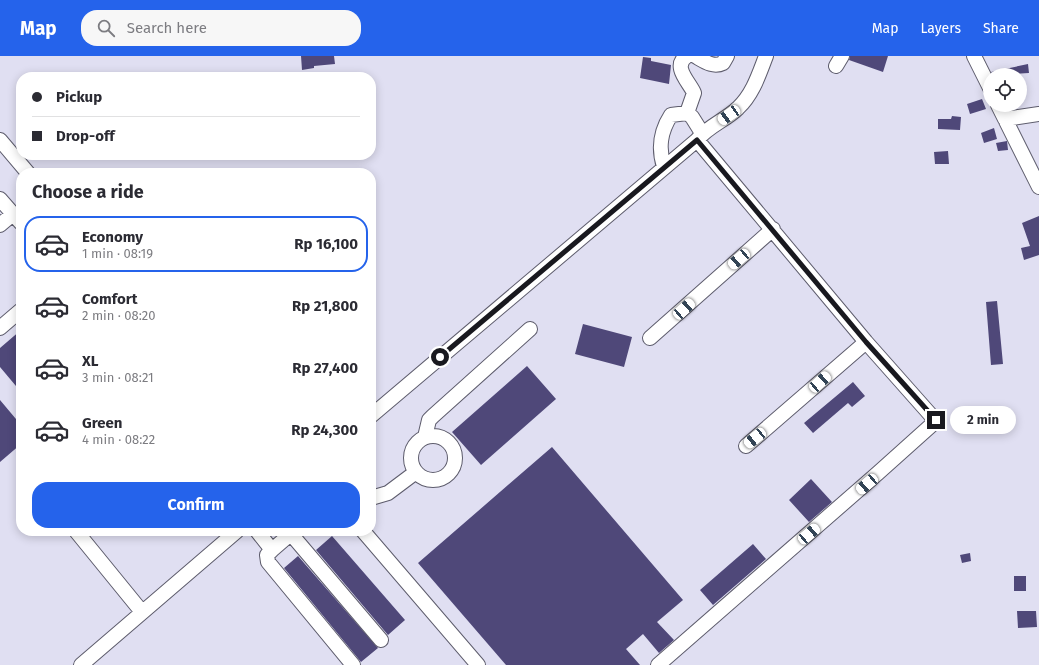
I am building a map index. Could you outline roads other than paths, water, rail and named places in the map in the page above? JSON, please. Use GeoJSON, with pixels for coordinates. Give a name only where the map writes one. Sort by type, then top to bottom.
{"type":"FeatureCollection","features":[{"type":"Feature","properties":{"kind":"street"},"geometry":{"type":"LineString","coordinates":[[658,665],[934,424],[934,417],[866,342],[700,137],[687,113],[694,93],[692,87],[683,76],[681,69],[682,62],[686,56]]}},
{"type":"Feature","properties":{"kind":"street"},"geometry":{"type":"LineString","coordinates":[[695,56],[710,64],[716,65],[723,63],[727,56]]}},
{"type":"Feature","properties":{"kind":"street"},"geometry":{"type":"LineString","coordinates":[[376,412],[664,167],[738,108],[755,83],[766,56]]}},
{"type":"Feature","properties":{"kind":"street"},"geometry":{"type":"LineString","coordinates":[[974,56],[983,74]]}},
{"type":"Feature","properties":{"kind":"street"},"geometry":{"type":"LineString","coordinates":[[1002,112],[1039,187]]}},
{"type":"Feature","properties":{"kind":"street"},"geometry":{"type":"LineString","coordinates":[[664,167],[660,148],[662,130],[671,115],[687,113]]}},
{"type":"Feature","properties":{"kind":"street"},"geometry":{"type":"LineString","coordinates":[[1005,119],[1039,114]]}},
{"type":"Feature","properties":{"kind":"street"},"geometry":{"type":"LineString","coordinates":[[0,140],[16,159]]}},
{"type":"Feature","properties":{"kind":"street"},"geometry":{"type":"LineString","coordinates":[[17,160],[24,168]]}},
{"type":"Feature","properties":{"kind":"street"},"geometry":{"type":"LineString","coordinates":[[0,200],[16,218]]}},
{"type":"Feature","properties":{"kind":"street"},"geometry":{"type":"LineString","coordinates":[[0,225],[16,219]]}},
{"type":"Feature","properties":{"kind":"street"},"geometry":{"type":"LineString","coordinates":[[650,338],[773,229]]}},
{"type":"Feature","properties":{"kind":"street"},"geometry":{"type":"LineString","coordinates":[[0,328],[16,314]]}},
{"type":"Feature","properties":{"kind":"street"},"geometry":{"type":"LineString","coordinates":[[425,437],[429,420],[530,329]]}},
{"type":"Feature","properties":{"kind":"street"},"geometry":{"type":"LineString","coordinates":[[746,446],[866,342]]}},
{"type":"Feature","properties":{"kind":"street"},"geometry":{"type":"LineString","coordinates":[[436,436],[446,440],[452,448],[455,458],[452,468],[445,476],[435,480],[424,478],[416,472],[411,462],[411,452],[416,442],[425,437],[436,436]]}},
{"type":"Feature","properties":{"kind":"street"},"geometry":{"type":"LineString","coordinates":[[376,497],[388,493],[416,472]]}},
{"type":"Feature","properties":{"kind":"street"},"geometry":{"type":"LineString","coordinates":[[80,536],[142,612]]}},
{"type":"Feature","properties":{"kind":"street"},"geometry":{"type":"LineString","coordinates":[[81,665],[231,536]]}},
{"type":"Feature","properties":{"kind":"street"},"geometry":{"type":"LineString","coordinates":[[261,536],[272,550]]}},
{"type":"Feature","properties":{"kind":"street"},"geometry":{"type":"LineString","coordinates":[[288,536],[267,555],[268,562],[353,665]]}},
{"type":"Feature","properties":{"kind":"street"},"geometry":{"type":"LineString","coordinates":[[296,536],[382,640]]}},
{"type":"Feature","properties":{"kind":"street"},"geometry":{"type":"LineString","coordinates":[[367,536],[478,665]]}}]}
